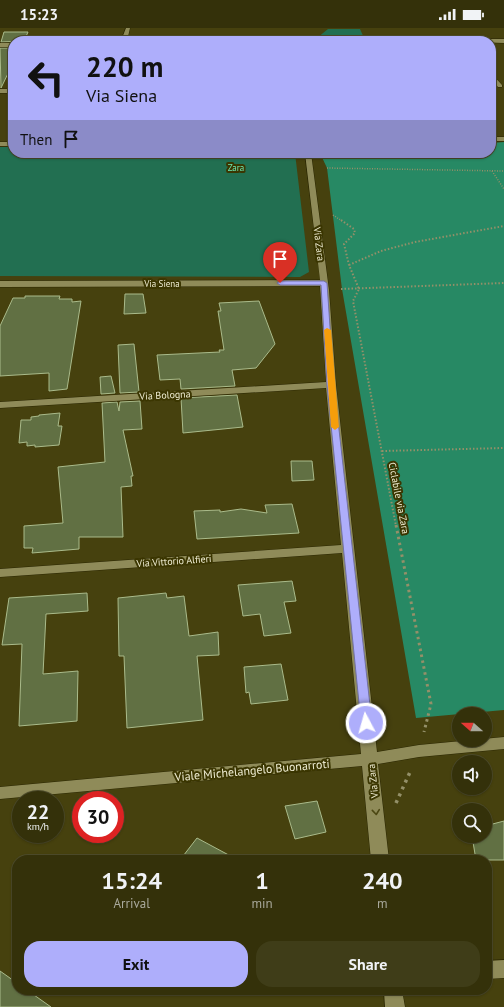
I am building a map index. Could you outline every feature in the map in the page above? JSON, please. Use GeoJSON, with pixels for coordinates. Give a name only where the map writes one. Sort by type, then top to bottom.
{"type":"FeatureCollection","features":[{"type":"Feature","properties":{"kind":"street","name":"Via Zara"},"geometry":{"type":"LineString","coordinates":[[309,158],[324,286],[330,385],[380,855]]}},
{"type":"Feature","properties":{"kind":"street","name":"Via Siena"},"geometry":{"type":"LineString","coordinates":[[0,284],[324,286]]}},
{"type":"Feature","properties":{"kind":"street","name":"Via Bologna"},"geometry":{"type":"LineString","coordinates":[[0,404],[330,385]]}},
{"type":"Feature","properties":{"kind":"street","name":"Via Vittorio Alfieri"},"geometry":{"type":"LineString","coordinates":[[0,573],[347,549]]}},
{"type":"Feature","properties":{"kind":"street","name":"Viale Michelangelo Buonarroti"},"geometry":{"type":"LineString","coordinates":[[0,793],[370,760],[419,751],[504,743]]}},
{"type":"Feature","properties":{"kind":"street"},"geometry":{"type":"LineString","coordinates":[[492,970],[504,969]]}},
{"type":"Feature","properties":{"kind":"street"},"geometry":{"type":"LineString","coordinates":[[394,995],[395,1007]]}},
{"type":"Feature","properties":{"kind":"path"},"geometry":{"type":"LineString","coordinates":[[326,161],[328,175]]}},
{"type":"Feature","properties":{"kind":"path"},"geometry":{"type":"LineString","coordinates":[[327,168],[504,172]]}},
{"type":"Feature","properties":{"kind":"path"},"geometry":{"type":"LineString","coordinates":[[492,171],[504,189]]}},
{"type":"Feature","properties":{"kind":"path"},"geometry":{"type":"LineString","coordinates":[[332,209],[333,216],[354,229],[354,233],[344,244],[349,265],[359,289]]}},
{"type":"Feature","properties":{"kind":"path"},"geometry":{"type":"LineString","coordinates":[[349,265],[385,250],[422,240],[504,226]]}},
{"type":"Feature","properties":{"kind":"path"},"geometry":{"type":"LineString","coordinates":[[324,286],[359,289],[504,283]]}},
{"type":"Feature","properties":{"kind":"path","name":"Ciclabile via Zara"},"geometry":{"type":"LineString","coordinates":[[359,289],[354,301],[431,704],[419,751],[396,804]]}},
{"type":"Feature","properties":{"kind":"path"},"geometry":{"type":"LineString","coordinates":[[382,451],[504,448]]}},
{"type":"Feature","properties":{"kind":"green space"},"geometry":{"type":"Polygon","coordinates":[[[328,29],[360,29],[363,36],[319,36],[328,29]]]}},
{"type":"Feature","properties":{"kind":"green space"},"geometry":{"type":"Polygon","coordinates":[[[504,142],[504,710],[492,711],[492,707],[452,707],[452,715],[416,718],[342,289],[327,168],[322,158],[496,158],[496,143],[504,142]]]}},
{"type":"Feature","properties":{"kind":"green space","name":"Zara"},"geometry":{"type":"Polygon","coordinates":[[[0,147],[8,147],[8,158],[296,158],[309,272],[300,277],[0,276],[0,147]]]}},
{"type":"Feature","properties":{"kind":"building"},"geometry":{"type":"Polygon","coordinates":[[[4,32],[28,32],[26,36],[8,36],[8,42],[1,42],[4,32]]]}},
{"type":"Feature","properties":{"kind":"building"},"geometry":{"type":"Polygon","coordinates":[[[0,48],[8,48],[8,73],[1,88],[0,48]]]}},
{"type":"Feature","properties":{"kind":"building"},"geometry":{"type":"Polygon","coordinates":[[[125,294],[143,294],[146,313],[124,314],[125,294]]]}},
{"type":"Feature","properties":{"kind":"building"},"geometry":{"type":"Polygon","coordinates":[[[25,296],[60,296],[59,299],[72,299],[72,302],[81,301],[67,389],[49,391],[49,373],[0,376],[0,326],[13,298],[25,298],[25,296]]]}},
{"type":"Feature","properties":{"kind":"building"},"geometry":{"type":"Polygon","coordinates":[[[259,301],[275,344],[256,368],[232,370],[235,386],[181,389],[180,379],[160,380],[157,355],[220,352],[219,350],[224,350],[218,311],[221,311],[219,303],[259,301]]]}},
{"type":"Feature","properties":{"kind":"building"},"geometry":{"type":"Polygon","coordinates":[[[134,344],[139,392],[120,393],[118,345],[134,344]]]}},
{"type":"Feature","properties":{"kind":"building"},"geometry":{"type":"Polygon","coordinates":[[[111,376],[115,393],[101,394],[100,377],[111,376]]]}},
{"type":"Feature","properties":{"kind":"building"},"geometry":{"type":"Polygon","coordinates":[[[237,395],[243,427],[183,433],[181,398],[237,395]]]}},
{"type":"Feature","properties":{"kind":"building"},"geometry":{"type":"Polygon","coordinates":[[[140,401],[142,429],[123,430],[133,476],[131,476],[132,486],[121,487],[123,537],[79,537],[79,549],[32,553],[33,548],[24,548],[24,526],[63,523],[58,467],[105,462],[102,403],[117,402],[119,411],[120,402],[140,401]]]}},
{"type":"Feature","properties":{"kind":"building"},"geometry":{"type":"Polygon","coordinates":[[[60,413],[58,426],[62,426],[59,445],[35,447],[35,445],[27,446],[27,442],[19,443],[21,420],[31,420],[31,417],[39,415],[60,413]]]}},
{"type":"Feature","properties":{"kind":"building"},"geometry":{"type":"Polygon","coordinates":[[[291,461],[312,461],[314,480],[292,481],[291,461]]]}},
{"type":"Feature","properties":{"kind":"building"},"geometry":{"type":"Polygon","coordinates":[[[292,504],[299,533],[197,539],[194,511],[220,510],[220,512],[241,509],[267,513],[265,505],[292,504]]]}},
{"type":"Feature","properties":{"kind":"building"},"geometry":{"type":"Polygon","coordinates":[[[292,581],[296,601],[284,602],[291,633],[264,636],[260,614],[243,616],[238,585],[292,581]]]}},
{"type":"Feature","properties":{"kind":"building"},"geometry":{"type":"Polygon","coordinates":[[[87,593],[88,611],[46,614],[43,674],[78,671],[77,721],[19,726],[22,644],[2,645],[9,598],[87,593]]]}},
{"type":"Feature","properties":{"kind":"building"},"geometry":{"type":"Polygon","coordinates":[[[166,593],[167,598],[184,596],[189,636],[218,632],[219,655],[197,656],[203,720],[127,728],[124,656],[119,656],[118,598],[166,593]]]}},
{"type":"Feature","properties":{"kind":"building"},"geometry":{"type":"Polygon","coordinates":[[[281,664],[288,700],[251,704],[249,692],[246,693],[244,667],[281,664]]]}},
{"type":"Feature","properties":{"kind":"building"},"geometry":{"type":"Polygon","coordinates":[[[317,801],[326,832],[295,839],[285,806],[317,801]]]}},
{"type":"Feature","properties":{"kind":"building"},"geometry":{"type":"Polygon","coordinates":[[[504,821],[504,860],[492,860],[492,855],[475,855],[473,843],[492,843],[492,824],[504,821]]]}},
{"type":"Feature","properties":{"kind":"building"},"geometry":{"type":"Polygon","coordinates":[[[197,838],[229,855],[184,855],[197,838]]]}},
{"type":"Feature","properties":{"kind":"building"},"geometry":{"type":"Polygon","coordinates":[[[0,971],[12,979],[12,995],[34,995],[51,1007],[0,1007],[0,971]]]}},
{"type":"Feature","properties":{"kind":"slow traffic"},"geometry":{"type":"LineString","coordinates":[[327,330],[330,385],[335,427]]}},
{"type":"Feature","properties":{"kind":"route"},"geometry":{"type":"LineString","coordinates":[[280,283],[324,283],[330,385],[366,723]]}}]}
